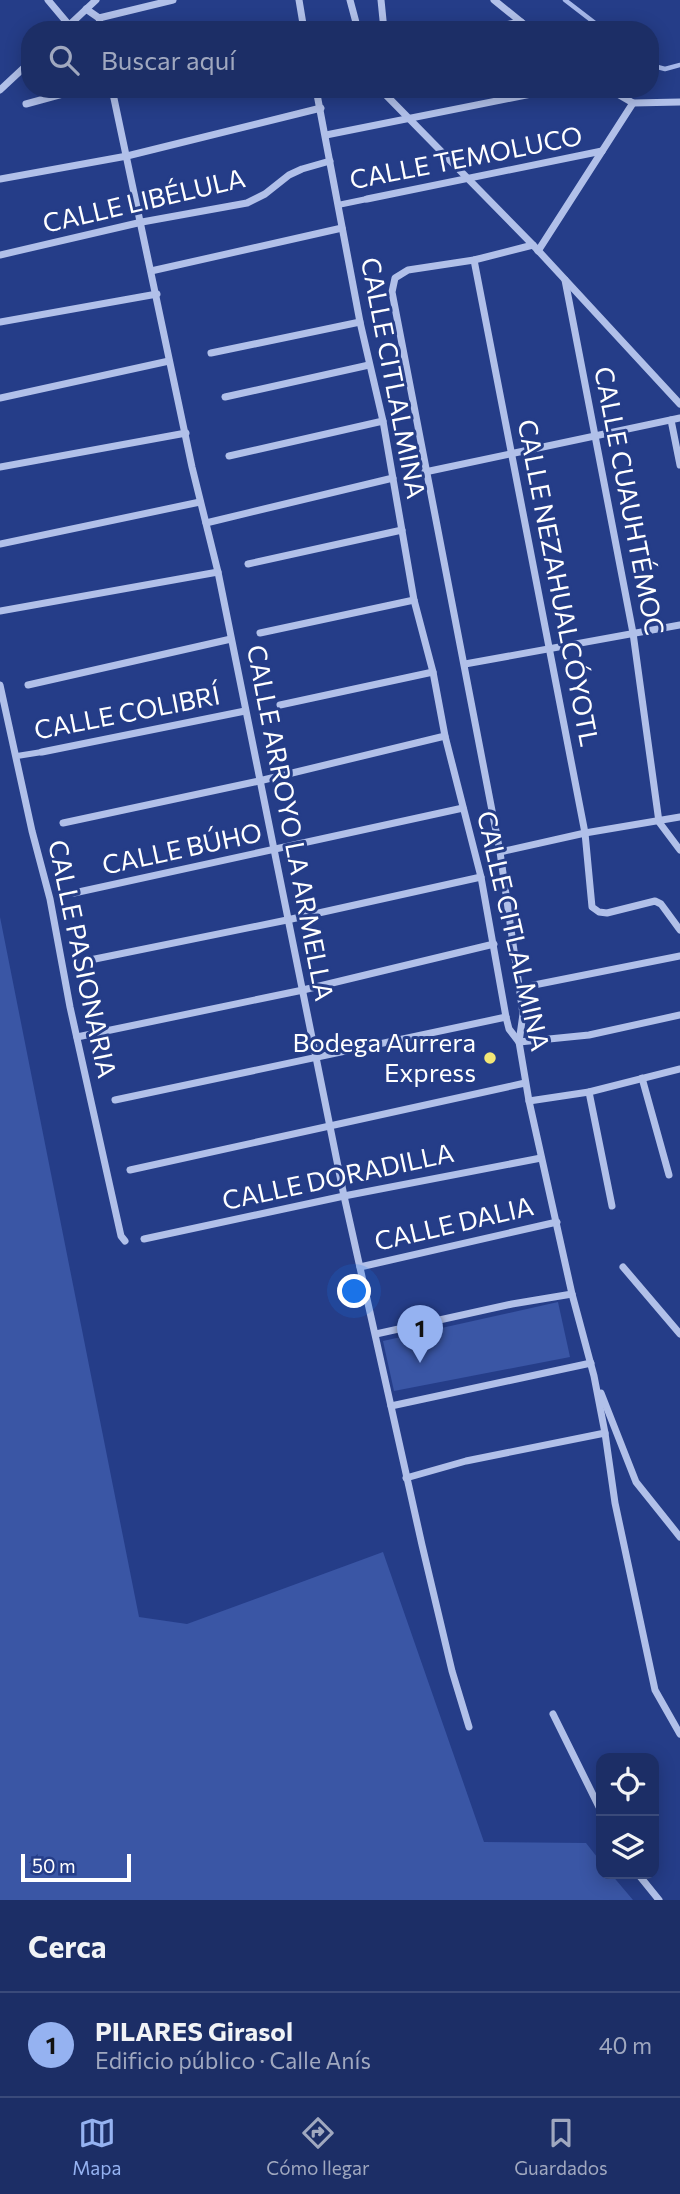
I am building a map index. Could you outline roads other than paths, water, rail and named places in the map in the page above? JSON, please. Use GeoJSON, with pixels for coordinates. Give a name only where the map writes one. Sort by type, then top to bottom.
{"type":"FeatureCollection","features":[{"type":"Feature","properties":{"kind":"street"},"geometry":{"type":"LineString","coordinates":[[48,0],[63,21]]}},
{"type":"Feature","properties":{"kind":"street"},"geometry":{"type":"LineString","coordinates":[[73,21],[96,0]]}},
{"type":"Feature","properties":{"kind":"street"},"geometry":{"type":"LineString","coordinates":[[86,9],[99,19],[173,0]]}},
{"type":"Feature","properties":{"kind":"street"},"geometry":{"type":"LineString","coordinates":[[299,0],[302,21]]}},
{"type":"Feature","properties":{"kind":"street"},"geometry":{"type":"LineString","coordinates":[[350,0],[356,21]]}},
{"type":"Feature","properties":{"kind":"street"},"geometry":{"type":"LineString","coordinates":[[381,0],[383,21]]}},
{"type":"Feature","properties":{"kind":"street"},"geometry":{"type":"LineString","coordinates":[[494,0],[519,21]]}},
{"type":"Feature","properties":{"kind":"street"},"geometry":{"type":"LineString","coordinates":[[0,90],[21,70]]}},
{"type":"Feature","properties":{"kind":"street"},"geometry":{"type":"LineString","coordinates":[[26,104],[48,98]]}},
{"type":"Feature","properties":{"kind":"street","name":"CALLE ARROYO LA ARMELLA"},"geometry":{"type":"LineString","coordinates":[[114,98],[169,361],[218,572],[344,1196],[406,1478],[452,1671],[469,1727]]}},
{"type":"Feature","properties":{"kind":"street","name":"CALLE CITLALMINA"},"geometry":{"type":"LineString","coordinates":[[318,98],[360,322],[383,421],[414,600],[481,877],[506,1017],[509,1029],[519,1042],[541,1158],[594,1376],[615,1503],[655,1690],[680,1734]]}},
{"type":"Feature","properties":{"kind":"street"},"geometry":{"type":"LineString","coordinates":[[388,98],[536,248],[680,404]]}},
{"type":"Feature","properties":{"kind":"street"},"geometry":{"type":"LineString","coordinates":[[326,135],[513,98]]}},
{"type":"Feature","properties":{"kind":"street"},"geometry":{"type":"LineString","coordinates":[[624,98],[633,103],[680,102]]}},
{"type":"Feature","properties":{"kind":"street"},"geometry":{"type":"LineString","coordinates":[[633,103],[536,248],[408,270],[395,278],[392,292],[500,852],[523,1014],[519,1042],[589,1035],[680,1015]]}},
{"type":"Feature","properties":{"kind":"street"},"geometry":{"type":"LineString","coordinates":[[0,179],[127,156],[321,108]]}},
{"type":"Feature","properties":{"kind":"street","name":"CALLE TEMOLUCO"},"geometry":{"type":"LineString","coordinates":[[338,205],[602,151]]}},
{"type":"Feature","properties":{"kind":"street","name":"CALLE LIBÉLULA"},"geometry":{"type":"LineString","coordinates":[[0,255],[142,222],[247,203],[265,194],[289,175],[330,161]]}},
{"type":"Feature","properties":{"kind":"street"},"geometry":{"type":"LineString","coordinates":[[151,271],[342,228]]}},
{"type":"Feature","properties":{"kind":"street","name":"CALLE NEZAHUALCÓYOTL"},"geometry":{"type":"LineString","coordinates":[[474,260],[585,833],[592,906],[599,912],[616,911],[655,901],[661,904],[680,930]]}},
{"type":"Feature","properties":{"kind":"street","name":"CALLE CUAUHTÉMOC"},"geometry":{"type":"LineString","coordinates":[[565,280],[633,633],[659,821],[680,850]]}},
{"type":"Feature","properties":{"kind":"street"},"geometry":{"type":"LineString","coordinates":[[0,322],[157,294]]}},
{"type":"Feature","properties":{"kind":"street"},"geometry":{"type":"LineString","coordinates":[[212,353],[360,322]]}},
{"type":"Feature","properties":{"kind":"street"},"geometry":{"type":"LineString","coordinates":[[0,398],[169,361]]}},
{"type":"Feature","properties":{"kind":"street"},"geometry":{"type":"LineString","coordinates":[[225,397],[369,365]]}},
{"type":"Feature","properties":{"kind":"street"},"geometry":{"type":"LineString","coordinates":[[425,472],[676,419],[680,465]]}},
{"type":"Feature","properties":{"kind":"street"},"geometry":{"type":"LineString","coordinates":[[229,456],[383,421]]}},
{"type":"Feature","properties":{"kind":"street"},"geometry":{"type":"LineString","coordinates":[[0,467],[186,433]]}},
{"type":"Feature","properties":{"kind":"street"},"geometry":{"type":"LineString","coordinates":[[206,523],[393,478]]}},
{"type":"Feature","properties":{"kind":"street"},"geometry":{"type":"LineString","coordinates":[[0,544],[200,502]]}},
{"type":"Feature","properties":{"kind":"street"},"geometry":{"type":"LineString","coordinates":[[248,564],[402,530]]}},
{"type":"Feature","properties":{"kind":"street"},"geometry":{"type":"LineString","coordinates":[[0,611],[218,572]]}},
{"type":"Feature","properties":{"kind":"street"},"geometry":{"type":"LineString","coordinates":[[260,633],[414,600]]}},
{"type":"Feature","properties":{"kind":"street"},"geometry":{"type":"LineString","coordinates":[[465,664],[680,625]]}},
{"type":"Feature","properties":{"kind":"street"},"geometry":{"type":"LineString","coordinates":[[28,685],[231,639]]}},
{"type":"Feature","properties":{"kind":"street"},"geometry":{"type":"LineString","coordinates":[[280,705],[433,672]]}},
{"type":"Feature","properties":{"kind":"street","name":"CALLE PASIONARIA"},"geometry":{"type":"LineString","coordinates":[[0,685],[50,899],[121,1236],[125,1241]]}},
{"type":"Feature","properties":{"kind":"street","name":"CALLE COLIBRÍ"},"geometry":{"type":"LineString","coordinates":[[17,756],[245,711]]}},
{"type":"Feature","properties":{"kind":"street"},"geometry":{"type":"LineString","coordinates":[[63,823],[259,781],[445,736]]}},
{"type":"Feature","properties":{"kind":"street","name":"CALLE BÚHO"},"geometry":{"type":"LineString","coordinates":[[74,894],[463,808]]}},
{"type":"Feature","properties":{"kind":"street"},"geometry":{"type":"LineString","coordinates":[[500,852],[585,833],[680,817]]}},
{"type":"Feature","properties":{"kind":"street"},"geometry":{"type":"LineString","coordinates":[[90,960],[481,877]]}},
{"type":"Feature","properties":{"kind":"street"},"geometry":{"type":"LineString","coordinates":[[77,1037],[303,990],[494,944]]}},
{"type":"Feature","properties":{"kind":"street"},"geometry":{"type":"LineString","coordinates":[[519,988],[680,956]]}},
{"type":"Feature","properties":{"kind":"street"},"geometry":{"type":"LineString","coordinates":[[115,1100],[506,1017]]}},
{"type":"Feature","properties":{"kind":"street"},"geometry":{"type":"LineString","coordinates":[[529,1101],[589,1092],[680,1069]]}},
{"type":"Feature","properties":{"kind":"street"},"geometry":{"type":"LineString","coordinates":[[642,1078],[669,1175]]}},
{"type":"Feature","properties":{"kind":"street"},"geometry":{"type":"LineString","coordinates":[[130,1170],[526,1083]]}},
{"type":"Feature","properties":{"kind":"street"},"geometry":{"type":"LineString","coordinates":[[589,1092],[612,1206]]}},
{"type":"Feature","properties":{"kind":"street","name":"CALLE DORADILLA"},"geometry":{"type":"LineString","coordinates":[[144,1239],[344,1196],[541,1158]]}},
{"type":"Feature","properties":{"kind":"street","name":"CALLE DALIA"},"geometry":{"type":"LineString","coordinates":[[360,1267],[557,1223]]}},
{"type":"Feature","properties":{"kind":"street"},"geometry":{"type":"LineString","coordinates":[[623,1267],[680,1334]]}},
{"type":"Feature","properties":{"kind":"street"},"geometry":{"type":"LineString","coordinates":[[376,1334],[512,1304],[572,1294]]}},
{"type":"Feature","properties":{"kind":"street"},"geometry":{"type":"LineString","coordinates":[[391,1406],[591,1363]]}},
{"type":"Feature","properties":{"kind":"street"},"geometry":{"type":"LineString","coordinates":[[594,1376],[636,1482],[680,1537]]}},
{"type":"Feature","properties":{"kind":"street"},"geometry":{"type":"LineString","coordinates":[[406,1478],[466,1461],[605,1433]]}},
{"type":"Feature","properties":{"kind":"street"},"geometry":{"type":"LineString","coordinates":[[553,1714],[596,1801]]}},
{"type":"Feature","properties":{"kind":"street"},"geometry":{"type":"LineString","coordinates":[[642,1879],[659,1900]]}},
{"type":"Feature","properties":{"kind":"waterway"},"geometry":{"type":"LineString","coordinates":[[565,0],[592,21]]}},
{"type":"Feature","properties":{"kind":"waterway"},"geometry":{"type":"LineString","coordinates":[[659,67],[665,69],[680,65]]}},
{"type":"Feature","properties":{"kind":"place","name":"Bodega Aurrera Express"},"geometry":{"type":"Point","coordinates":[490,1058]}},
{"type":"Feature","properties":{"kind":"place","name":"PILARES Girasol"},"geometry":{"type":"Point","coordinates":[420,1363]}}]}
